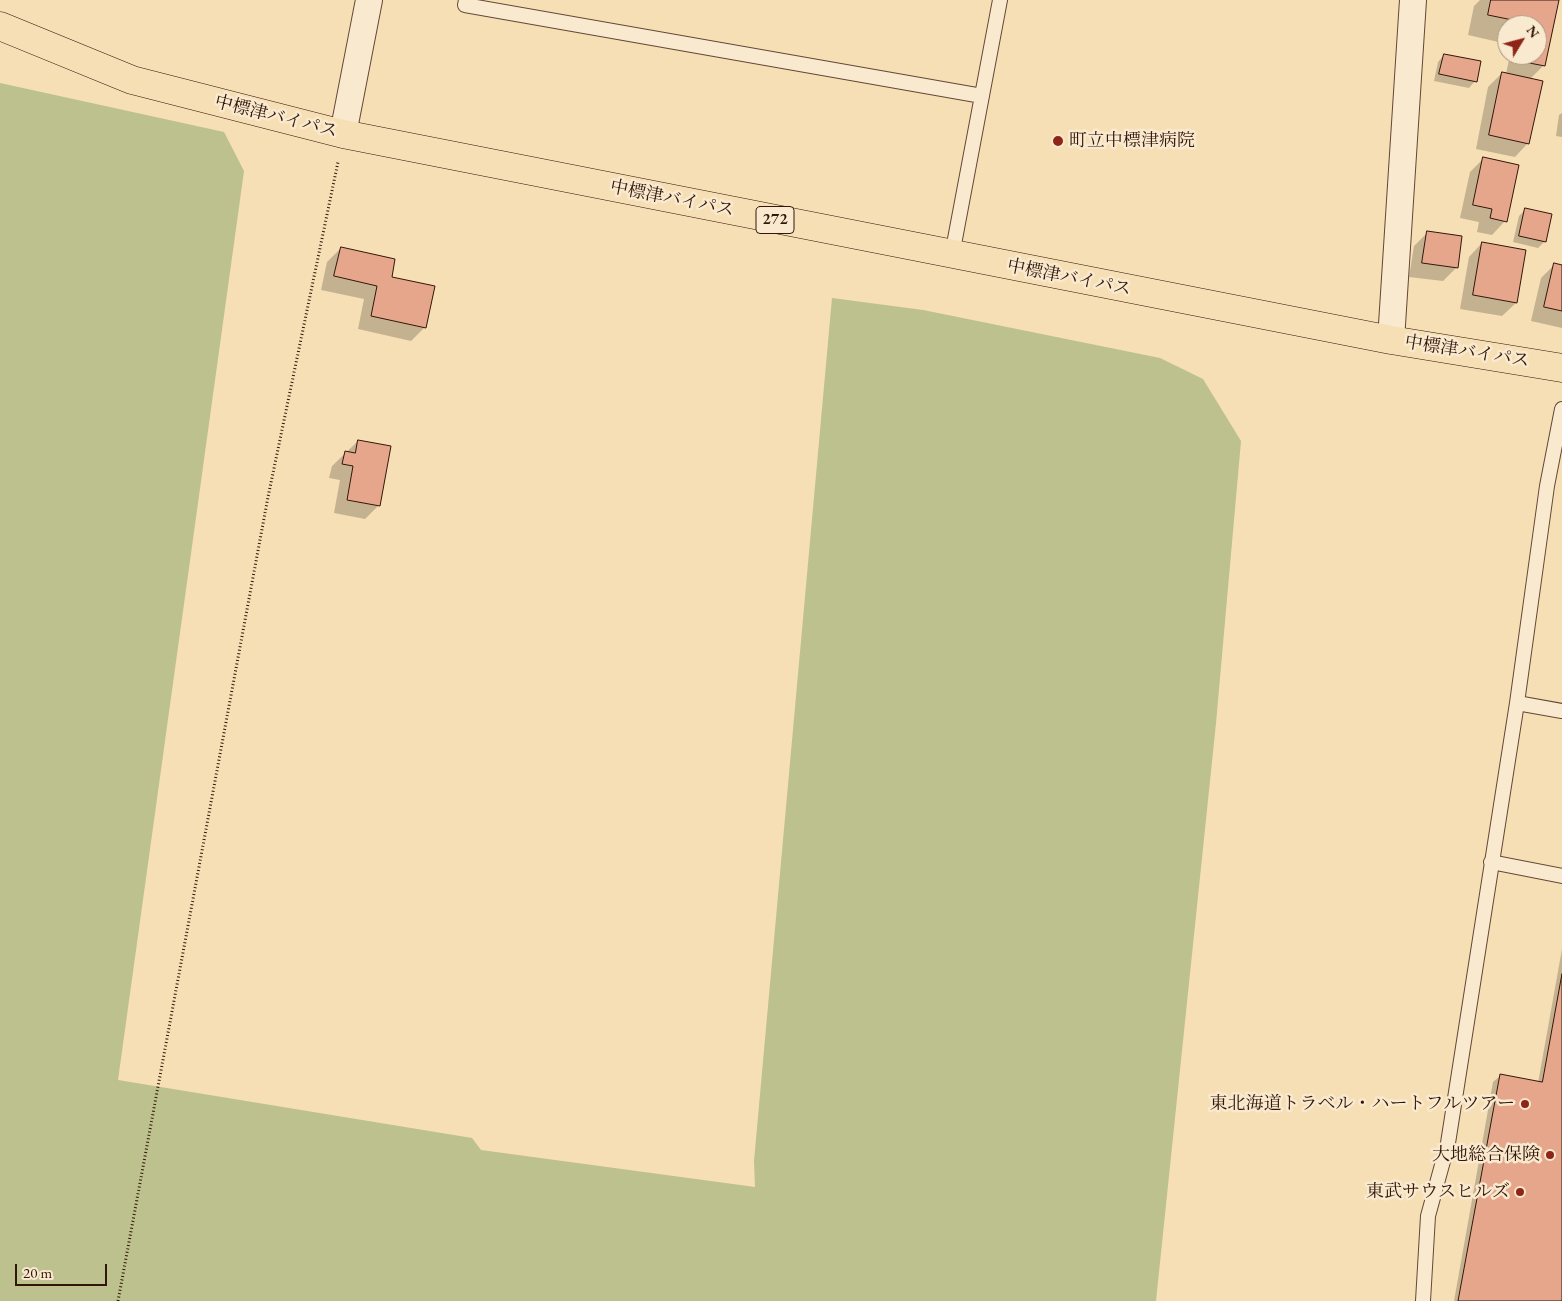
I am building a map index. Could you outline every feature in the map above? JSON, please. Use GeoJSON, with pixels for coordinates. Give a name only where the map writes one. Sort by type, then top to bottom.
{"type":"FeatureCollection","features":[{"type":"Feature","properties":{"kind":"highway","name":"中標津バイパス"},"geometry":{"type":"LineString","coordinates":[[0,26],[132,80],[343,134],[1391,340],[1562,368]]}},
{"type":"Feature","properties":{"kind":"street"},"geometry":{"type":"LineString","coordinates":[[343,134],[369,0]]}},
{"type":"Feature","properties":{"kind":"street"},"geometry":{"type":"LineString","coordinates":[[1391,340],[1413,0]]}},
{"type":"Feature","properties":{"kind":"lane"},"geometry":{"type":"LineString","coordinates":[[466,0],[465,5],[982,96]]}},
{"type":"Feature","properties":{"kind":"lane"},"geometry":{"type":"LineString","coordinates":[[952,255],[1000,0]]}},
{"type":"Feature","properties":{"kind":"lane"},"geometry":{"type":"LineString","coordinates":[[1423,1301],[1428,1216],[1448,1143],[1516,703],[1547,486],[1562,409]]}},
{"type":"Feature","properties":{"kind":"lane"},"geometry":{"type":"LineString","coordinates":[[1516,703],[1562,711]]}},
{"type":"Feature","properties":{"kind":"lane"},"geometry":{"type":"LineString","coordinates":[[1491,862],[1562,876]]}},
{"type":"Feature","properties":{"kind":"path"},"geometry":{"type":"LineString","coordinates":[[118,1301],[268,497],[323,240],[343,134]]}},
{"type":"Feature","properties":{"kind":"green space"},"geometry":{"type":"Polygon","coordinates":[[[0,83],[224,132],[244,171],[118,1080],[472,1138],[481,1150],[755,1187],[754,1161],[832,298],[923,310],[1160,358],[1203,379],[1241,441],[1216,723],[1156,1301],[0,1301],[0,83]]]}},
{"type":"Feature","properties":{"kind":"building"},"geometry":{"type":"Polygon","coordinates":[[[1491,0],[1559,0],[1547,57],[1547,15],[1497,15],[1497,17],[1488,15],[1491,0]]]}},
{"type":"Feature","properties":{"kind":"building"},"geometry":{"type":"Polygon","coordinates":[[[1444,54],[1481,61],[1477,82],[1439,74],[1444,54]]]}},
{"type":"Feature","properties":{"kind":"building"},"geometry":{"type":"Polygon","coordinates":[[[1502,72],[1543,81],[1529,144],[1489,135],[1502,72]]]}},
{"type":"Feature","properties":{"kind":"building"},"geometry":{"type":"Polygon","coordinates":[[[1483,157],[1519,165],[1507,222],[1490,218],[1492,209],[1473,205],[1483,157]]]}},
{"type":"Feature","properties":{"kind":"building"},"geometry":{"type":"Polygon","coordinates":[[[1525,208],[1552,214],[1546,242],[1519,236],[1525,208]]]}},
{"type":"Feature","properties":{"kind":"building"},"geometry":{"type":"Polygon","coordinates":[[[1427,231],[1462,236],[1458,268],[1422,263],[1427,231]]]}},
{"type":"Feature","properties":{"kind":"building"},"geometry":{"type":"Polygon","coordinates":[[[1482,242],[1526,250],[1517,303],[1473,295],[1482,242]]]}},
{"type":"Feature","properties":{"kind":"building"},"geometry":{"type":"Polygon","coordinates":[[[341,247],[395,259],[392,277],[435,286],[426,328],[371,316],[377,286],[334,276],[341,247]]]}},
{"type":"Feature","properties":{"kind":"building"},"geometry":{"type":"Polygon","coordinates":[[[1554,263],[1562,265],[1562,311],[1544,307],[1554,263]]]}},
{"type":"Feature","properties":{"kind":"building"},"geometry":{"type":"Polygon","coordinates":[[[358,440],[391,446],[380,506],[347,500],[353,466],[342,464],[345,451],[355,453],[358,440]]]}},
{"type":"Feature","properties":{"kind":"building","name":"東武サウスヒルズ"},"geometry":{"type":"Polygon","coordinates":[[[1562,974],[1562,1301],[1458,1301],[1500,1074],[1542,1082],[1562,974]]]}},
{"type":"Feature","properties":{"kind":"place","name":"町立中標津病院"},"geometry":{"type":"Point","coordinates":[1058,141]}},
{"type":"Feature","properties":{"kind":"place","name":"東北海道トラベル・ハートフルツアー"},"geometry":{"type":"Point","coordinates":[1525,1104]}},
{"type":"Feature","properties":{"kind":"place","name":"大地総合保険"},"geometry":{"type":"Point","coordinates":[1550,1155]}},
{"type":"Feature","properties":{"kind":"place","name":"東武サウスヒルズ"},"geometry":{"type":"Point","coordinates":[1520,1192]}}]}
